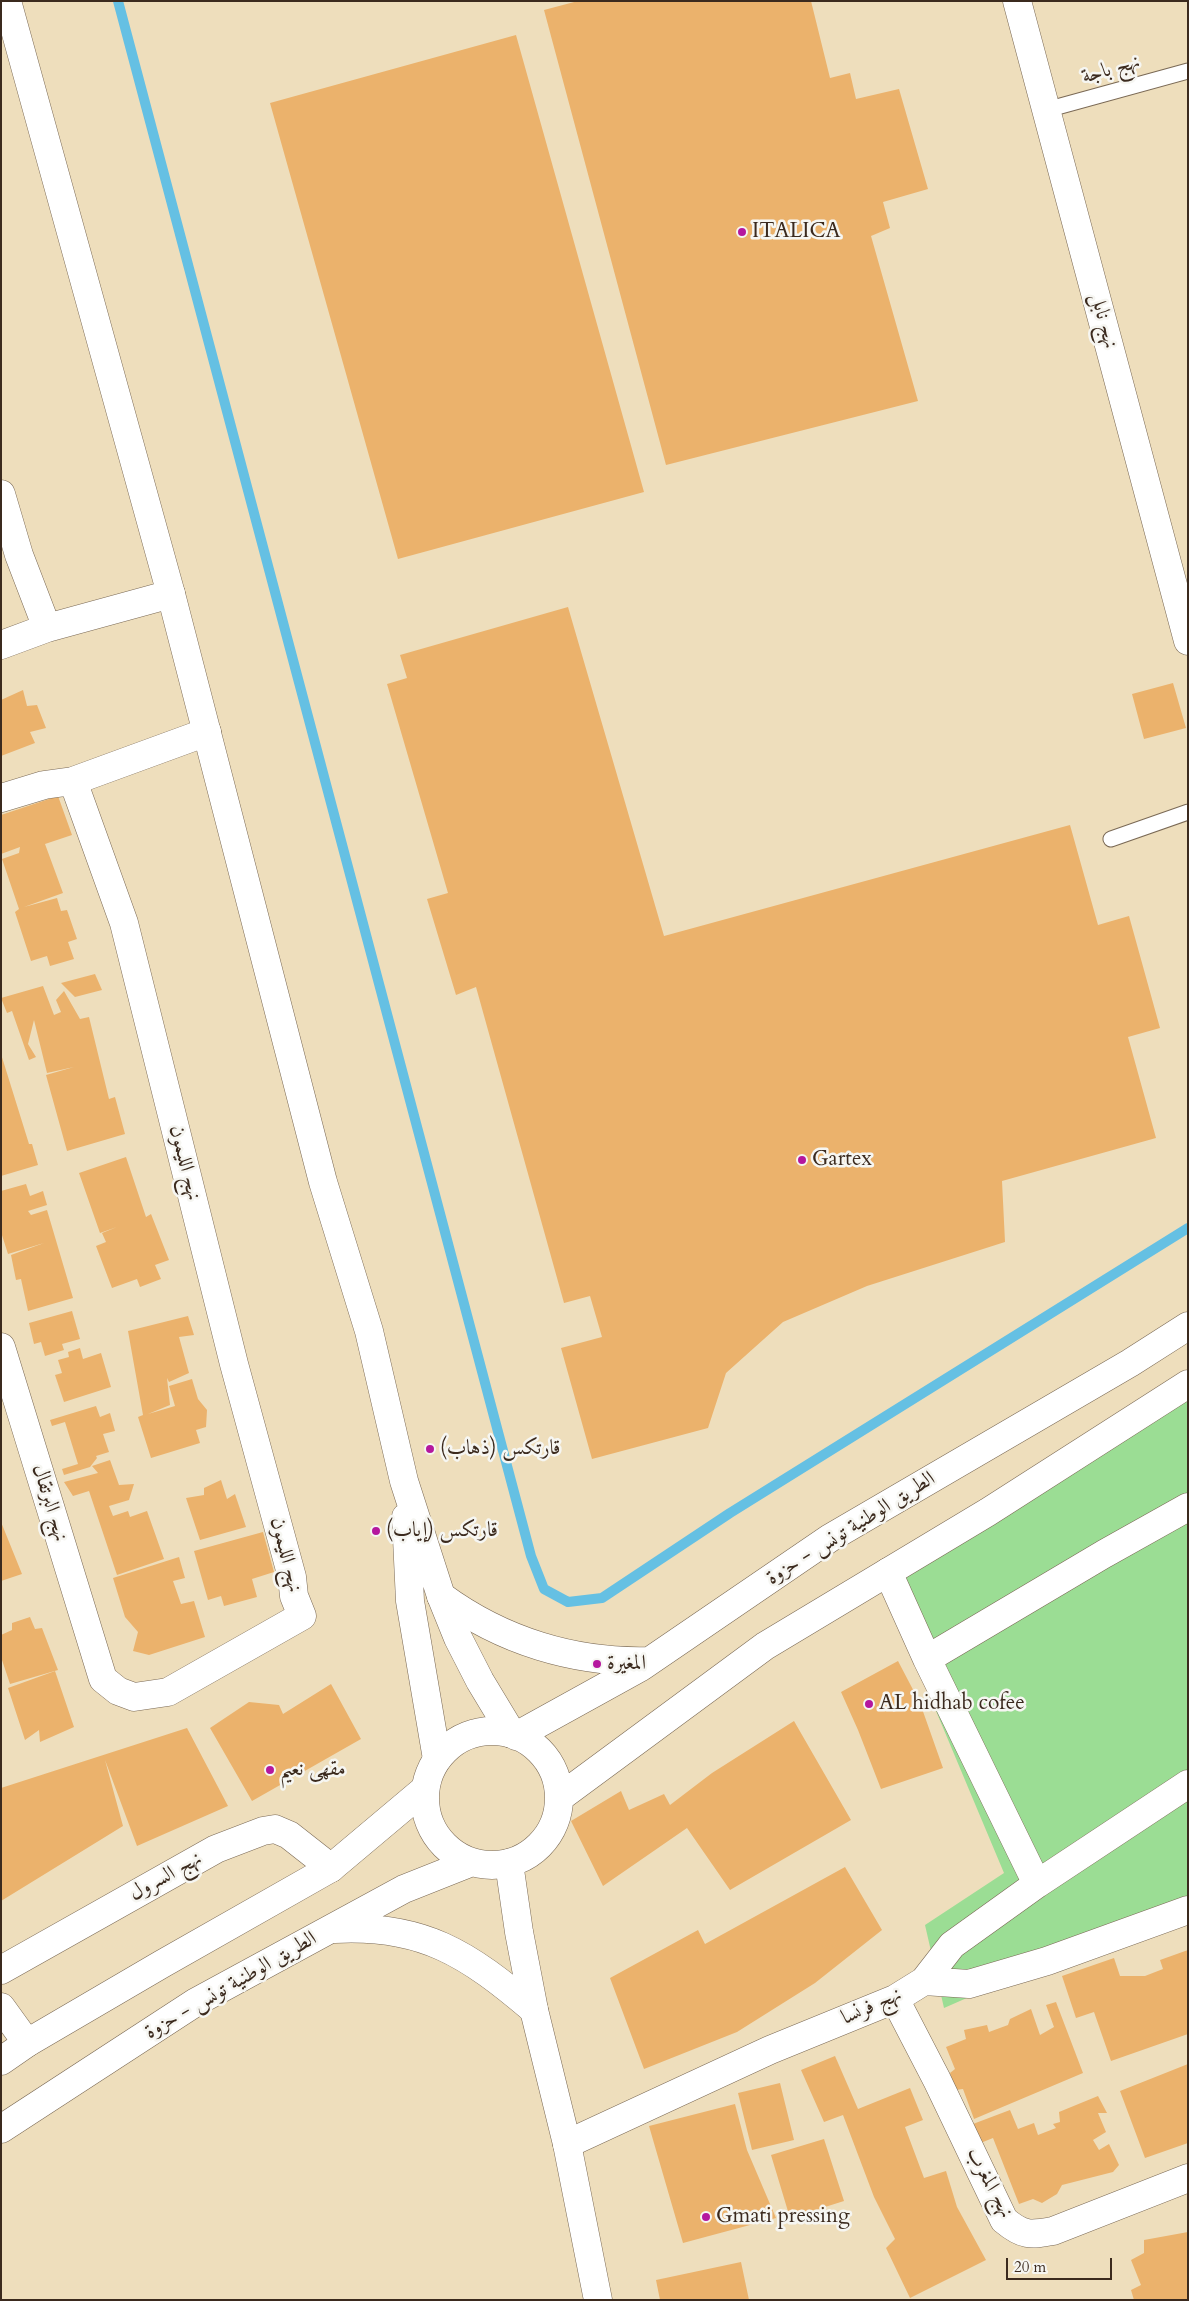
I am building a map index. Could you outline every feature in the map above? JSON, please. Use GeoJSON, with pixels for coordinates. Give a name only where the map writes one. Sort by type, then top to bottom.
{"type":"FeatureCollection","features":[{"type":"Feature","properties":{"kind":"street"},"geometry":{"type":"LineString","coordinates":[[7,1],[171,594],[323,1182],[369,1331],[404,1481],[441,1596],[480,1681],[514,1735]]}},
{"type":"Feature","properties":{"kind":"street","name":"نهج نابل"},"geometry":{"type":"LineString","coordinates":[[1017,1],[1188,641]]}},
{"type":"Feature","properties":{"kind":"street"},"geometry":{"type":"LineString","coordinates":[[1,494],[19,555],[47,628]]}},
{"type":"Feature","properties":{"kind":"street"},"geometry":{"type":"LineString","coordinates":[[1,645],[47,628],[171,594]]}},
{"type":"Feature","properties":{"kind":"street"},"geometry":{"type":"LineString","coordinates":[[3,798],[44,784],[73,781],[207,732]]}},
{"type":"Feature","properties":{"kind":"street","name":"نهج الليمون"},"geometry":{"type":"LineString","coordinates":[[73,781],[124,923],[234,1364],[292,1577],[294,1596],[302,1616]]}},
{"type":"Feature","properties":{"kind":"street","name":"الطريق الوطنية تونس - حزوة"},"geometry":{"type":"LineString","coordinates":[[514,1735],[649,1661],[830,1538],[1130,1363],[1188,1326]]}},
{"type":"Feature","properties":{"kind":"street","name":"نهج البرتقال"},"geometry":{"type":"LineString","coordinates":[[1,1347],[103,1679],[118,1691],[134,1697],[168,1692],[302,1616]]}},
{"type":"Feature","properties":{"kind":"street"},"geometry":{"type":"LineString","coordinates":[[559,1798],[765,1646],[988,1512],[1188,1384]]}},
{"type":"Feature","properties":{"kind":"street"},"geometry":{"type":"LineString","coordinates":[[404,1481],[410,1601],[437,1759]]}},
{"type":"Feature","properties":{"kind":"street"},"geometry":{"type":"LineString","coordinates":[[927,1659],[1104,1554],[1188,1507]]}},
{"type":"Feature","properties":{"kind":"street"},"geometry":{"type":"LineString","coordinates":[[888,1572],[927,1659],[1037,1884]]}},
{"type":"Feature","properties":{"kind":"street"},"geometry":{"type":"LineString","coordinates":[[441,1596],[461,1611],[511,1636],[563,1654],[614,1661],[649,1661]]}},
{"type":"Feature","properties":{"kind":"street"},"geometry":{"type":"LineString","coordinates":[[495,1731],[514,1735],[533,1745],[547,1760],[556,1778],[559,1798],[556,1819],[545,1839],[530,1854],[509,1863],[491,1865],[472,1862],[455,1854],[441,1841],[431,1825],[425,1808],[425,1789],[437,1759],[462,1738],[478,1732],[495,1731]]}},
{"type":"Feature","properties":{"kind":"street"},"geometry":{"type":"LineString","coordinates":[[924,1981],[952,1945],[1037,1884],[1188,1784]]}},
{"type":"Feature","properties":{"kind":"street"},"geometry":{"type":"LineString","coordinates":[[1,2061],[27,2043],[331,1868],[425,1789]]}},
{"type":"Feature","properties":{"kind":"street","name":"نهج السرول"},"geometry":{"type":"LineString","coordinates":[[1,1970],[216,1849],[263,1831],[275,1829],[289,1835],[331,1868]]}},
{"type":"Feature","properties":{"kind":"street","name":"الطريق الوطنية تونس - حزوة"},"geometry":{"type":"LineString","coordinates":[[1,2129],[196,2002],[404,1889],[472,1862]]}},
{"type":"Feature","properties":{"kind":"street"},"geometry":{"type":"LineString","coordinates":[[509,1863],[519,1932],[534,2010],[566,2144],[598,2300]]}},
{"type":"Feature","properties":{"kind":"street","name":"نهج فرنسا"},"geometry":{"type":"LineString","coordinates":[[566,2144],[770,2050],[894,1998],[924,1981],[969,1984],[1047,1961],[1188,1910]]}},
{"type":"Feature","properties":{"kind":"street"},"geometry":{"type":"LineString","coordinates":[[330,1929],[360,1927],[392,1930],[418,1936],[446,1946],[502,1982],[534,2010]]}},
{"type":"Feature","properties":{"kind":"street","name":"نهج المغرب"},"geometry":{"type":"LineString","coordinates":[[894,1998],[937,2080],[1004,2220],[1017,2231],[1034,2234],[1053,2231],[1188,2178]]}},
{"type":"Feature","properties":{"kind":"street"},"geometry":{"type":"LineString","coordinates":[[1,2007],[27,2043]]}},
{"type":"Feature","properties":{"kind":"lane","name":"نهج باجة"},"geometry":{"type":"LineString","coordinates":[[1046,110],[1188,70]]}},
{"type":"Feature","properties":{"kind":"lane"},"geometry":{"type":"LineString","coordinates":[[1111,839],[1188,812]]}},
{"type":"Feature","properties":{"kind":"green space"},"geometry":{"type":"Polygon","coordinates":[[[1188,1395],[1188,1901],[944,2008],[925,1925],[1004,1873],[881,1580],[1188,1395]]]}},
{"type":"Feature","properties":{"kind":"building","name":"ITALICA"},"geometry":{"type":"Polygon","coordinates":[[[578,1],[811,1],[830,78],[850,73],[856,99],[899,89],[928,189],[883,202],[890,228],[871,236],[918,401],[666,465],[544,10],[578,1]]]}},
{"type":"Feature","properties":{"kind":"building"},"geometry":{"type":"Polygon","coordinates":[[[516,35],[644,492],[398,559],[270,103],[516,35]]]}},
{"type":"Feature","properties":{"kind":"building","name":"Gartex"},"geometry":{"type":"Polygon","coordinates":[[[568,607],[664,936],[1070,825],[1098,925],[1129,916],[1160,1028],[1128,1037],[1156,1138],[1002,1181],[1005,1242],[867,1286],[783,1322],[726,1373],[708,1428],[592,1459],[561,1348],[602,1337],[590,1296],[564,1303],[476,987],[456,995],[427,899],[448,893],[387,684],[407,678],[400,655],[568,607]]]}},
{"type":"Feature","properties":{"kind":"building"},"geometry":{"type":"Polygon","coordinates":[[[1173,683],[1186,728],[1144,739],[1132,694],[1173,683]]]}},
{"type":"Feature","properties":{"kind":"building"},"geometry":{"type":"Polygon","coordinates":[[[23,690],[27,706],[37,705],[46,728],[30,732],[35,743],[1,756],[1,700],[23,690]]]}},
{"type":"Feature","properties":{"kind":"building"},"geometry":{"type":"Polygon","coordinates":[[[58,796],[72,835],[45,844],[63,893],[24,907],[57,898],[61,911],[67,910],[77,939],[68,942],[74,959],[50,966],[47,956],[31,961],[15,912],[19,909],[2,859],[19,853],[20,847],[1,854],[1,815],[58,796]]]}},
{"type":"Feature","properties":{"kind":"building"},"geometry":{"type":"Polygon","coordinates":[[[95,974],[102,990],[75,997],[61,983],[95,974]]]}},
{"type":"Feature","properties":{"kind":"building"},"geometry":{"type":"Polygon","coordinates":[[[43,986],[54,1015],[61,1012],[56,1000],[64,991],[80,1019],[89,1017],[109,1099],[115,1097],[125,1134],[67,1151],[46,1075],[74,1067],[47,1073],[34,1020],[28,1044],[36,1057],[29,1060],[12,1011],[7,1013],[1,998],[43,986]]]}},
{"type":"Feature","properties":{"kind":"building"},"geometry":{"type":"Polygon","coordinates":[[[1,1054],[29,1144],[32,1144],[38,1165],[1,1176],[1,1054]]]}},
{"type":"Feature","properties":{"kind":"building"},"geometry":{"type":"Polygon","coordinates":[[[126,1157],[146,1217],[151,1214],[169,1260],[155,1265],[161,1279],[140,1287],[137,1279],[112,1288],[96,1246],[106,1242],[102,1233],[117,1227],[100,1233],[79,1173],[126,1157]]]}},
{"type":"Feature","properties":{"kind":"building"},"geometry":{"type":"Polygon","coordinates":[[[26,1184],[30,1196],[43,1191],[47,1205],[28,1211],[31,1215],[47,1210],[73,1298],[28,1311],[21,1279],[16,1280],[11,1255],[44,1243],[8,1254],[1,1232],[1,1191],[26,1184]]]}},
{"type":"Feature","properties":{"kind":"building"},"geometry":{"type":"Polygon","coordinates":[[[72,1311],[80,1339],[62,1344],[64,1350],[45,1356],[41,1342],[34,1344],[29,1323],[72,1311]]]}},
{"type":"Feature","properties":{"kind":"building"},"geometry":{"type":"Polygon","coordinates":[[[188,1316],[194,1335],[179,1337],[189,1373],[169,1382],[167,1378],[170,1405],[148,1414],[175,1406],[169,1386],[192,1379],[198,1399],[207,1410],[206,1427],[196,1430],[200,1443],[151,1458],[138,1417],[143,1415],[128,1331],[188,1316]]]}},
{"type":"Feature","properties":{"kind":"building"},"geometry":{"type":"Polygon","coordinates":[[[80,1348],[83,1359],[101,1353],[111,1387],[64,1402],[55,1375],[62,1373],[58,1360],[69,1357],[68,1352],[80,1348]]]}},
{"type":"Feature","properties":{"kind":"building"},"geometry":{"type":"Polygon","coordinates":[[[96,1406],[100,1417],[110,1413],[115,1431],[103,1434],[109,1452],[96,1456],[97,1458],[90,1467],[64,1475],[62,1469],[78,1464],[65,1422],[52,1426],[50,1420],[96,1406]]]}},
{"type":"Feature","properties":{"kind":"building"},"geometry":{"type":"Polygon","coordinates":[[[110,1460],[119,1485],[134,1484],[129,1500],[109,1506],[113,1516],[128,1511],[130,1517],[147,1511],[164,1559],[117,1575],[89,1491],[73,1496],[64,1482],[98,1473],[92,1466],[110,1460]]]}},
{"type":"Feature","properties":{"kind":"building"},"geometry":{"type":"Polygon","coordinates":[[[221,1480],[227,1499],[235,1494],[246,1527],[200,1540],[186,1498],[204,1495],[204,1488],[221,1480]]]}},
{"type":"Feature","properties":{"kind":"building"},"geometry":{"type":"Polygon","coordinates":[[[1,1522],[22,1574],[1,1581],[1,1522]]]}},
{"type":"Feature","properties":{"kind":"building"},"geometry":{"type":"Polygon","coordinates":[[[263,1532],[274,1572],[252,1579],[257,1597],[224,1606],[221,1596],[208,1600],[194,1551],[263,1532]]]}},
{"type":"Feature","properties":{"kind":"building"},"geometry":{"type":"Polygon","coordinates":[[[179,1557],[185,1578],[173,1581],[181,1604],[194,1601],[205,1637],[149,1655],[133,1651],[138,1632],[125,1617],[113,1578],[179,1557]]]}},
{"type":"Feature","properties":{"kind":"building"},"geometry":{"type":"Polygon","coordinates":[[[30,1617],[35,1629],[42,1628],[58,1670],[10,1684],[1,1657],[1,1635],[12,1630],[12,1623],[30,1617]]]}},
{"type":"Feature","properties":{"kind":"building"},"geometry":{"type":"Polygon","coordinates":[[[898,1661],[920,1703],[943,1768],[881,1789],[841,1692],[898,1661]]]}},
{"type":"Feature","properties":{"kind":"building"},"geometry":{"type":"Polygon","coordinates":[[[55,1671],[74,1727],[40,1742],[39,1730],[25,1740],[8,1688],[55,1671]]]}},
{"type":"Feature","properties":{"kind":"building","name":"مقهى نعيم"},"geometry":{"type":"Polygon","coordinates":[[[331,1684],[361,1739],[252,1801],[210,1728],[249,1702],[279,1705],[283,1714],[331,1684]]]}},
{"type":"Feature","properties":{"kind":"building"},"geometry":{"type":"Polygon","coordinates":[[[794,1721],[851,1820],[730,1890],[687,1828],[603,1886],[571,1821],[621,1791],[629,1810],[664,1794],[670,1805],[712,1773],[794,1721]]]}},
{"type":"Feature","properties":{"kind":"building"},"geometry":{"type":"Polygon","coordinates":[[[187,1728],[228,1806],[137,1846],[105,1760],[123,1826],[1,1901],[1,1788],[187,1728]]]}},
{"type":"Feature","properties":{"kind":"building"},"geometry":{"type":"Polygon","coordinates":[[[845,1867],[882,1930],[815,1983],[737,2032],[644,2069],[610,1978],[698,1930],[705,1944],[845,1867]]]}},
{"type":"Feature","properties":{"kind":"building"},"geometry":{"type":"Polygon","coordinates":[[[1188,1950],[1188,2034],[1111,2061],[1094,2012],[1076,2018],[1062,1976],[1114,1958],[1120,1976],[1145,1976],[1163,1969],[1160,1960],[1188,1950]]]}},
{"type":"Feature","properties":{"kind":"building"},"geometry":{"type":"Polygon","coordinates":[[[1056,2002],[1083,2073],[974,2119],[963,2089],[955,2090],[950,2073],[955,2069],[946,2047],[966,2039],[964,2030],[987,2025],[989,2032],[1008,2025],[1010,2019],[1031,2009],[1040,2035],[1054,2027],[1046,2005],[1056,2002]]]}},
{"type":"Feature","properties":{"kind":"building"},"geometry":{"type":"Polygon","coordinates":[[[835,2056],[858,2109],[910,2088],[923,2120],[905,2127],[924,2178],[946,2171],[957,2207],[986,2260],[910,2298],[886,2248],[895,2239],[874,2197],[843,2115],[824,2122],[801,2070],[835,2056]]]}},
{"type":"Feature","properties":{"kind":"building"},"geometry":{"type":"Polygon","coordinates":[[[1188,2064],[1188,2143],[1145,2158],[1120,2091],[1188,2064]]]}},
{"type":"Feature","properties":{"kind":"building"},"geometry":{"type":"Polygon","coordinates":[[[780,2083],[794,2140],[752,2150],[738,2093],[780,2083]]]}},
{"type":"Feature","properties":{"kind":"building"},"geometry":{"type":"Polygon","coordinates":[[[1098,2096],[1107,2113],[1098,2113],[1106,2132],[1093,2140],[1099,2150],[1109,2144],[1119,2165],[1113,2172],[1062,2185],[1057,2194],[1042,2203],[1033,2199],[1019,2204],[993,2138],[973,2146],[965,2127],[1010,2110],[1018,2129],[1034,2123],[1038,2135],[1056,2128],[1053,2124],[1060,2122],[1059,2112],[1098,2096]]]}},
{"type":"Feature","properties":{"kind":"building"},"geometry":{"type":"Polygon","coordinates":[[[735,2104],[747,2150],[776,2218],[683,2243],[649,2126],[735,2104]]]}},
{"type":"Feature","properties":{"kind":"building"},"geometry":{"type":"Polygon","coordinates":[[[824,2139],[844,2201],[790,2218],[771,2155],[824,2139]]]}},
{"type":"Feature","properties":{"kind":"building"},"geometry":{"type":"Polygon","coordinates":[[[1188,2232],[1188,2300],[1134,2300],[1131,2290],[1141,2285],[1131,2260],[1144,2253],[1144,2240],[1188,2232]]]}},
{"type":"Feature","properties":{"kind":"building"},"geometry":{"type":"Polygon","coordinates":[[[741,2262],[749,2300],[660,2300],[656,2280],[741,2262]]]}},
{"type":"Feature","properties":{"kind":"waterway"},"geometry":{"type":"LineString","coordinates":[[118,1],[531,1556],[544,1589],[568,1602],[602,1598],[730,1513],[1188,1228]]}},
{"type":"Feature","properties":{"kind":"place","name":"ITALICA"},"geometry":{"type":"Point","coordinates":[742,232]}},
{"type":"Feature","properties":{"kind":"place","name":"Gartex"},"geometry":{"type":"Point","coordinates":[802,1160]}},
{"type":"Feature","properties":{"kind":"place","name":"قارتكس (ذهاب)"},"geometry":{"type":"Point","coordinates":[430,1449]}},
{"type":"Feature","properties":{"kind":"place","name":"قارتكس (إياب)"},"geometry":{"type":"Point","coordinates":[376,1531]}},
{"type":"Feature","properties":{"kind":"place","name":"المغيرة"},"geometry":{"type":"Point","coordinates":[597,1664]}},
{"type":"Feature","properties":{"kind":"place","name":"AL hidhab cofee"},"geometry":{"type":"Point","coordinates":[869,1704]}},
{"type":"Feature","properties":{"kind":"place","name":"مقهى نعيم"},"geometry":{"type":"Point","coordinates":[270,1770]}},
{"type":"Feature","properties":{"kind":"place","name":"Gmati pressing"},"geometry":{"type":"Point","coordinates":[706,2217]}}]}
